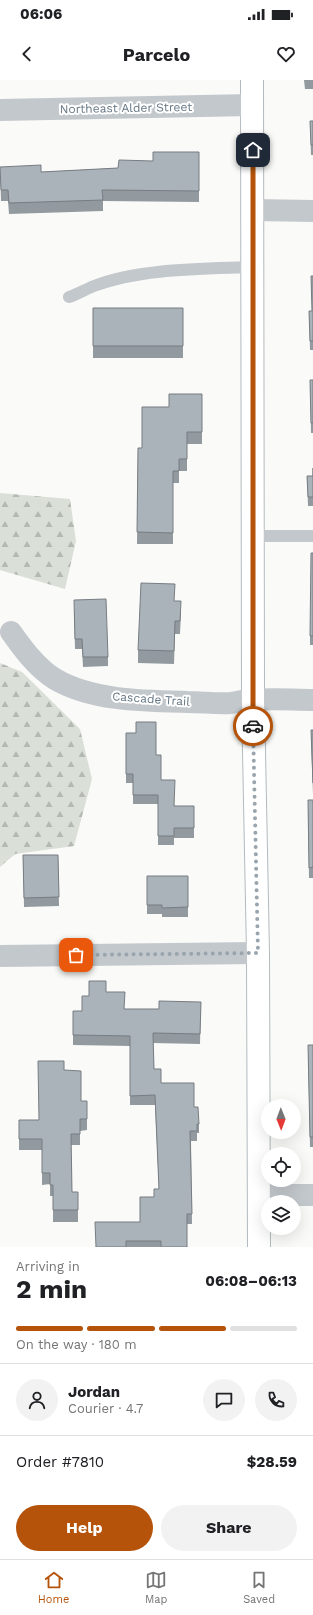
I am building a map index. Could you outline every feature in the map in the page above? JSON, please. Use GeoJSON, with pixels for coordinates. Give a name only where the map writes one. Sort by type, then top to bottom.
{"type":"FeatureCollection","features":[{"type":"Feature","properties":{"kind":"main road"},"geometry":{"type":"LineString","coordinates":[[252,80],[253,700],[258,953],[259,1247]]}},
{"type":"Feature","properties":{"kind":"street","name":"Northeast Alder Street"},"geometry":{"type":"LineString","coordinates":[[0,110],[252,105]]}},
{"type":"Feature","properties":{"kind":"street"},"geometry":{"type":"LineString","coordinates":[[253,210],[313,211]]}},
{"type":"Feature","properties":{"kind":"street","name":"Cascade Trail"},"geometry":{"type":"LineString","coordinates":[[12,632],[24,650],[37,664],[54,678],[73,687],[91,693],[126,699],[170,702],[231,703],[253,700],[313,700]]}},
{"type":"Feature","properties":{"kind":"street"},"geometry":{"type":"LineString","coordinates":[[0,956],[258,953]]}},
{"type":"Feature","properties":{"kind":"street"},"geometry":{"type":"LineString","coordinates":[[259,1195],[313,1195]]}},
{"type":"Feature","properties":{"kind":"lane"},"geometry":{"type":"LineString","coordinates":[[69,297],[95,286],[131,276],[189,270],[253,267]]}},
{"type":"Feature","properties":{"kind":"lane"},"geometry":{"type":"LineString","coordinates":[[253,536],[313,536]]}},
{"type":"Feature","properties":{"kind":"green space"},"geometry":{"type":"Polygon","coordinates":[[[0,493],[70,499],[76,541],[65,589],[0,570],[0,493]]]}},
{"type":"Feature","properties":{"kind":"green space"},"geometry":{"type":"Polygon","coordinates":[[[0,663],[22,672],[80,729],[92,779],[74,846],[15,854],[0,867],[0,663]]]}},
{"type":"Feature","properties":{"kind":"building"},"geometry":{"type":"Polygon","coordinates":[[[310,121],[313,121],[313,145],[311,145],[310,121]]]}},
{"type":"Feature","properties":{"kind":"building"},"geometry":{"type":"Polygon","coordinates":[[[153,152],[199,152],[199,191],[102,190],[103,200],[9,203],[8,190],[1,190],[0,167],[41,165],[41,172],[118,168],[119,160],[153,161],[153,152]]]}},
{"type":"Feature","properties":{"kind":"building"},"geometry":{"type":"Polygon","coordinates":[[[311,276],[313,276],[313,341],[310,341],[309,311],[312,311],[311,276]]]}},
{"type":"Feature","properties":{"kind":"building"},"geometry":{"type":"Polygon","coordinates":[[[93,308],[183,308],[183,346],[93,346],[93,308]]]}},
{"type":"Feature","properties":{"kind":"building"},"geometry":{"type":"Polygon","coordinates":[[[310,380],[313,380],[313,423],[311,423],[310,380]]]}},
{"type":"Feature","properties":{"kind":"building"},"geometry":{"type":"Polygon","coordinates":[[[169,394],[202,394],[202,432],[187,432],[187,459],[179,459],[179,471],[173,471],[173,533],[137,532],[138,448],[142,448],[142,407],[169,407],[169,394]]]}},
{"type":"Feature","properties":{"kind":"building"},"geometry":{"type":"Polygon","coordinates":[[[307,476],[313,476],[313,497],[308,497],[307,476]]]}},
{"type":"Feature","properties":{"kind":"building"},"geometry":{"type":"Polygon","coordinates":[[[311,553],[313,553],[313,636],[310,636],[311,553]]]}},
{"type":"Feature","properties":{"kind":"building"},"geometry":{"type":"Polygon","coordinates":[[[141,583],[175,584],[174,601],[181,601],[180,621],[175,621],[174,651],[138,650],[141,583]]]}},
{"type":"Feature","properties":{"kind":"building"},"geometry":{"type":"Polygon","coordinates":[[[106,599],[108,657],[83,657],[82,639],[75,639],[74,600],[106,599]]]}},
{"type":"Feature","properties":{"kind":"building"},"geometry":{"type":"Polygon","coordinates":[[[136,722],[156,722],[156,755],[161,755],[161,780],[175,780],[174,806],[194,806],[194,828],[174,828],[174,836],[158,836],[158,795],[133,795],[133,774],[126,774],[126,733],[136,733],[136,722]]]}},
{"type":"Feature","properties":{"kind":"building"},"geometry":{"type":"Polygon","coordinates":[[[311,730],[313,730],[313,783],[311,730]]]}},
{"type":"Feature","properties":{"kind":"building"},"geometry":{"type":"Polygon","coordinates":[[[308,800],[313,800],[313,867],[309,868],[308,800]]]}},
{"type":"Feature","properties":{"kind":"building"},"geometry":{"type":"Polygon","coordinates":[[[23,855],[58,855],[59,897],[24,898],[23,855]]]}},
{"type":"Feature","properties":{"kind":"building"},"geometry":{"type":"Polygon","coordinates":[[[147,876],[188,876],[188,907],[162,908],[162,905],[147,905],[147,876]]]}},
{"type":"Feature","properties":{"kind":"building"},"geometry":{"type":"Polygon","coordinates":[[[89,981],[106,981],[106,992],[125,992],[124,1009],[159,1009],[159,1001],[201,1002],[200,1034],[153,1033],[154,1069],[161,1069],[161,1083],[194,1083],[194,1107],[198,1107],[199,1124],[197,1124],[197,1131],[190,1131],[192,1214],[187,1214],[187,1247],[161,1247],[161,1241],[126,1241],[126,1247],[96,1247],[95,1222],[140,1222],[140,1197],[154,1197],[154,1189],[159,1189],[155,1095],[130,1096],[130,1036],[73,1035],[73,1011],[82,1011],[82,996],[89,996],[89,981]]]}},
{"type":"Feature","properties":{"kind":"building"},"geometry":{"type":"Polygon","coordinates":[[[308,1045],[313,1045],[313,1137],[310,1137],[308,1045]]]}},
{"type":"Feature","properties":{"kind":"building"},"geometry":{"type":"Polygon","coordinates":[[[38,1061],[64,1061],[64,1070],[81,1071],[81,1101],[87,1101],[87,1119],[80,1119],[80,1134],[71,1134],[72,1192],[78,1192],[78,1210],[53,1210],[53,1185],[50,1185],[50,1173],[42,1173],[42,1139],[19,1139],[19,1120],[39,1120],[38,1061]]]}},
{"type":"Feature","properties":{"kind":"way so far"},"geometry":{"type":"LineString","coordinates":[[76,955],[258,953],[253,726]]}},
{"type":"Feature","properties":{"kind":"route"},"geometry":{"type":"LineString","coordinates":[[253,150],[253,726]]}}]}
